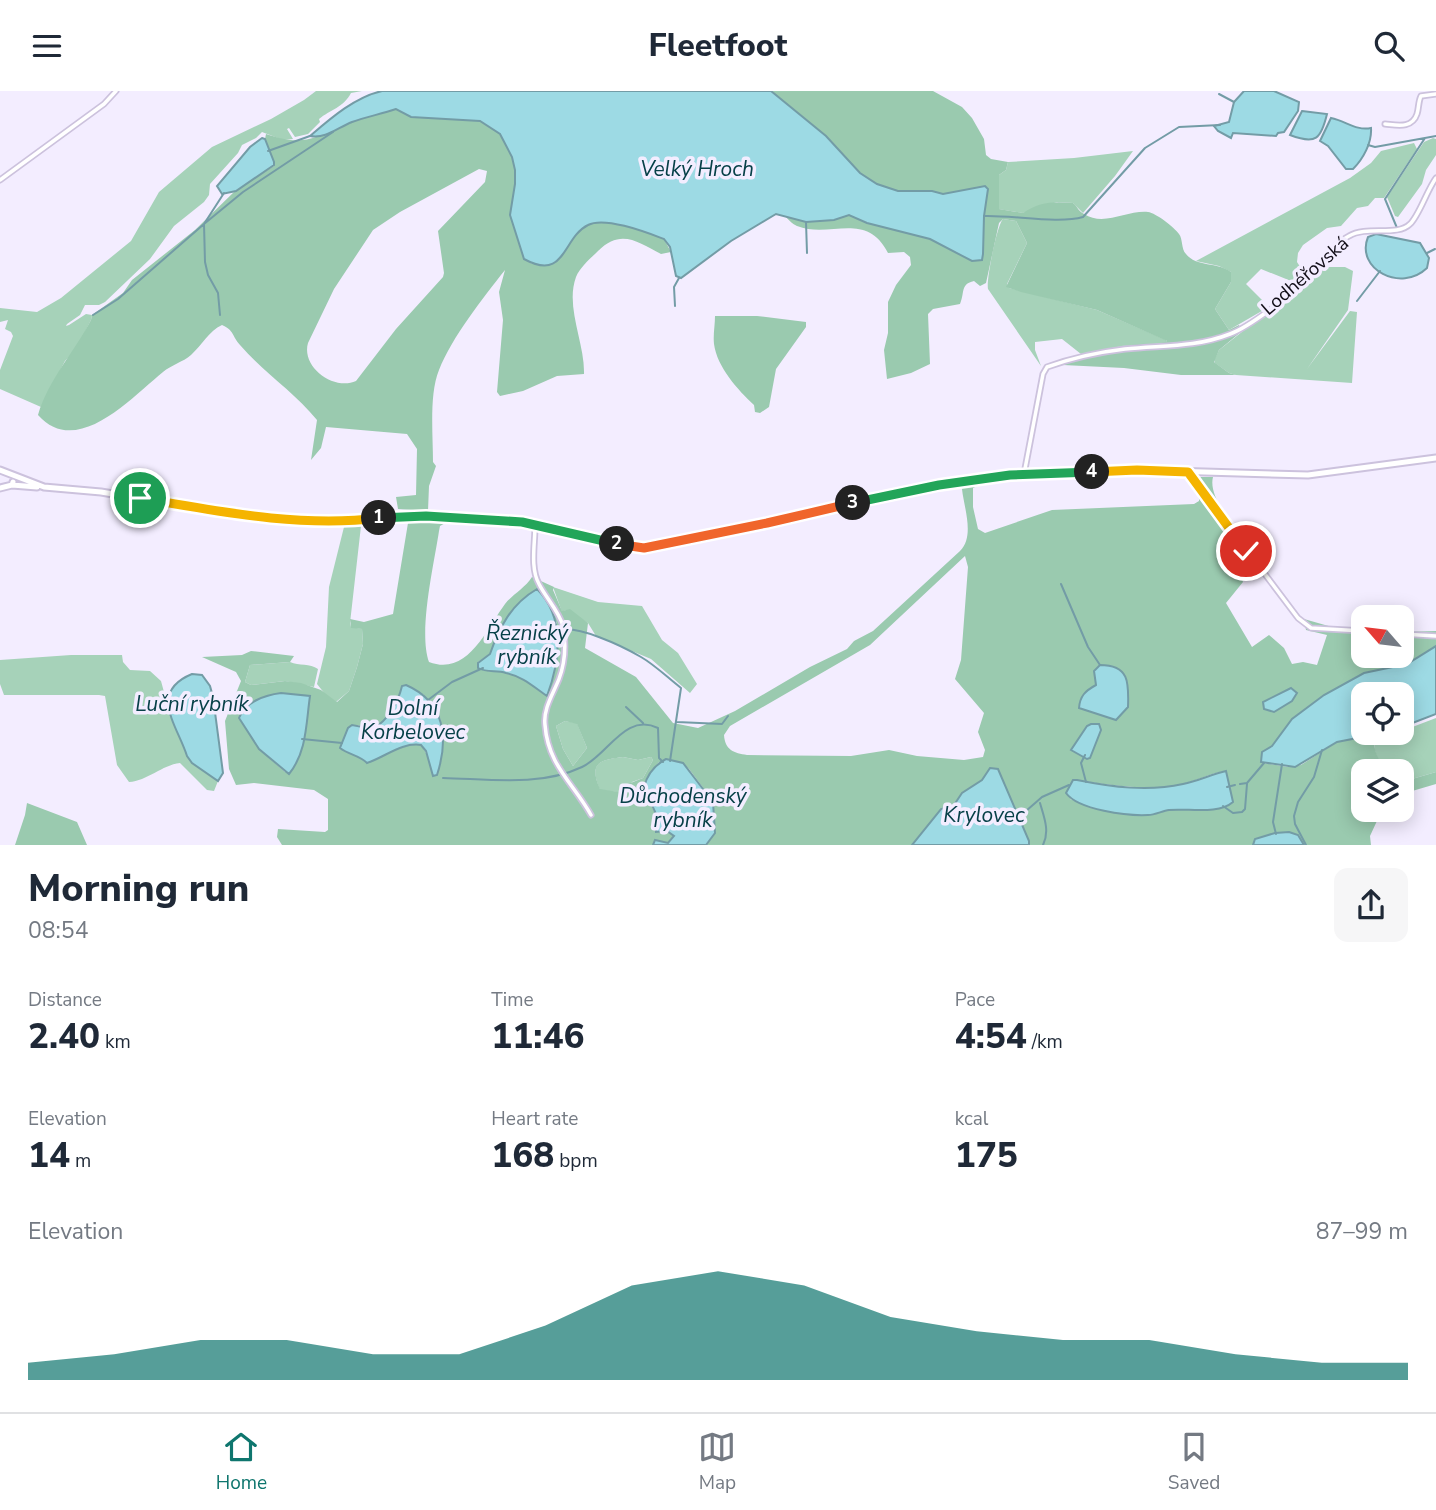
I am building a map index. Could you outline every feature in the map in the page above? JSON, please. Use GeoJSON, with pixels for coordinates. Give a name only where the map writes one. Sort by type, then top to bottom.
{"type":"FeatureCollection","features":[{"type":"Feature","properties":{"kind":"main road"},"geometry":{"type":"LineString","coordinates":[[0,488],[12,485],[101,492],[278,518],[342,522],[392,516],[426,516],[535,524],[626,547],[644,548],[939,485],[1024,474],[1137,470],[1308,475],[1436,458]]}},
{"type":"Feature","properties":{"kind":"main road"},"geometry":{"type":"LineString","coordinates":[[0,470],[44,487]]}},
{"type":"Feature","properties":{"kind":"main road"},"geometry":{"type":"LineString","coordinates":[[12,485],[15,476]]}},
{"type":"Feature","properties":{"kind":"street"},"geometry":{"type":"LineString","coordinates":[[0,180],[104,104],[116,91]]}},
{"type":"Feature","properties":{"kind":"street"},"geometry":{"type":"LineString","coordinates":[[1385,124],[1412,123],[1418,113],[1421,96],[1436,94]]}},
{"type":"Feature","properties":{"kind":"street","name":"Lodhéřovská"},"geometry":{"type":"LineString","coordinates":[[1024,474],[1043,374],[1047,367],[1066,360],[1126,349],[1181,347],[1232,334],[1271,309],[1301,284],[1326,254],[1349,236],[1365,229],[1399,230],[1411,224],[1436,178]]}},
{"type":"Feature","properties":{"kind":"street"},"geometry":{"type":"LineString","coordinates":[[1188,472],[1298,618],[1311,628],[1351,630]]}},
{"type":"Feature","properties":{"kind":"street"},"geometry":{"type":"LineString","coordinates":[[535,524],[534,564],[537,582],[562,624],[564,640],[564,661],[544,717],[546,736],[557,768],[582,799],[590,815]]}},
{"type":"Feature","properties":{"kind":"street"},"geometry":{"type":"LineString","coordinates":[[1414,635],[1436,636]]}},
{"type":"Feature","properties":{"kind":"green space"},"geometry":{"type":"Polygon","coordinates":[[[316,91],[362,91],[351,93],[341,105],[319,119],[320,122],[308,134],[295,137],[289,128],[287,129],[293,139],[283,140],[262,132],[242,145],[210,184],[209,195],[204,202],[174,226],[150,259],[105,302],[85,305],[80,315],[67,324],[66,326],[86,314],[92,315],[77,348],[65,361],[41,407],[0,389],[0,370],[13,336],[5,329],[8,320],[0,322],[0,308],[37,312],[61,298],[131,241],[159,192],[212,147],[271,119],[316,91]]]}},
{"type":"Feature","properties":{"kind":"green space"},"geometry":{"type":"Polygon","coordinates":[[[771,91],[933,91],[962,107],[972,118],[984,139],[986,155],[991,159],[1008,162],[1006,170],[999,175],[999,209],[1023,213],[1041,204],[1066,202],[1073,203],[1082,213],[1092,218],[1108,219],[1148,212],[1160,218],[1179,234],[1184,252],[1190,258],[1231,272],[1231,282],[1215,309],[1229,330],[1239,325],[1242,331],[1219,350],[1214,362],[1236,375],[1181,375],[1124,368],[1063,365],[1100,350],[1167,341],[1097,310],[1006,287],[1027,243],[1016,221],[1003,219],[999,223],[986,283],[980,286],[974,281],[970,282],[965,287],[960,304],[933,309],[928,314],[930,364],[911,373],[887,379],[884,350],[888,333],[888,302],[896,285],[911,265],[910,257],[904,252],[888,253],[869,232],[847,228],[809,229],[795,225],[784,215],[799,220],[816,221],[849,215],[867,223],[930,239],[972,261],[988,189],[985,186],[943,194],[932,191],[898,191],[877,184],[860,173],[826,136],[771,91]]]}},
{"type":"Feature","properties":{"kind":"green space"},"geometry":{"type":"Polygon","coordinates":[[[396,109],[411,117],[480,121],[500,134],[512,157],[515,170],[510,215],[530,263],[553,263],[565,252],[580,230],[596,222],[626,226],[664,239],[671,252],[661,254],[630,239],[614,240],[606,244],[580,270],[573,289],[584,374],[557,376],[523,391],[500,396],[497,392],[503,320],[499,292],[505,270],[460,331],[439,370],[432,427],[433,462],[436,466],[429,486],[428,511],[398,509],[396,497],[416,495],[417,449],[407,434],[326,427],[321,448],[311,460],[317,420],[249,355],[231,331],[222,325],[209,334],[191,355],[166,370],[104,419],[87,427],[70,430],[53,427],[38,415],[48,390],[85,332],[92,315],[123,293],[132,280],[195,230],[235,191],[274,166],[265,139],[266,134],[292,140],[311,139],[352,122],[396,109]],[[479,169],[400,212],[373,230],[334,289],[308,343],[309,360],[321,375],[338,383],[356,381],[396,329],[443,277],[438,231],[485,182],[487,171],[479,169]]]}},
{"type":"Feature","properties":{"kind":"green space"},"geometry":{"type":"Polygon","coordinates":[[[1436,139],[1436,155],[1426,170],[1422,184],[1398,217],[1395,216],[1387,197],[1424,142],[1436,139]]]}},
{"type":"Feature","properties":{"kind":"green space"},"geometry":{"type":"Polygon","coordinates":[[[1414,143],[1417,149],[1384,198],[1375,198],[1368,206],[1357,208],[1341,226],[1327,228],[1303,245],[1297,262],[1304,273],[1296,283],[1261,269],[1246,284],[1267,308],[1229,330],[1215,309],[1231,282],[1231,272],[1219,266],[1196,261],[1350,178],[1371,163],[1381,151],[1414,143]]]}},
{"type":"Feature","properties":{"kind":"green space"},"geometry":{"type":"Polygon","coordinates":[[[1133,151],[1083,213],[1073,203],[1057,202],[1023,213],[997,207],[999,175],[1006,170],[1008,162],[1133,151]]]}},
{"type":"Feature","properties":{"kind":"green space"},"geometry":{"type":"Polygon","coordinates":[[[1003,219],[1016,221],[1027,243],[1007,284],[1009,288],[1097,310],[1166,340],[1167,343],[1122,346],[1081,354],[1062,339],[1035,342],[1041,366],[988,289],[992,253],[1003,219]]]}},
{"type":"Feature","properties":{"kind":"green space"},"geometry":{"type":"Polygon","coordinates":[[[1322,267],[1345,267],[1353,271],[1348,310],[1307,369],[1350,311],[1357,312],[1352,383],[1236,375],[1215,363],[1219,350],[1257,320],[1277,309],[1311,281],[1322,267]]]}},
{"type":"Feature","properties":{"kind":"green space"},"geometry":{"type":"Polygon","coordinates":[[[715,316],[757,316],[806,322],[806,327],[776,369],[769,407],[760,413],[755,412],[754,405],[735,385],[719,361],[714,344],[715,316]]]}},
{"type":"Feature","properties":{"kind":"green space"},"geometry":{"type":"Polygon","coordinates":[[[1182,477],[1213,477],[1215,496],[1220,507],[1256,554],[1250,564],[1239,572],[1243,582],[1226,603],[1252,647],[1269,635],[1284,648],[1292,664],[1303,662],[1317,665],[1327,635],[1306,630],[1304,619],[1332,627],[1351,628],[1351,669],[1383,669],[1364,673],[1324,695],[1292,719],[1272,746],[1262,752],[1263,763],[1288,767],[1301,765],[1337,742],[1351,740],[1351,745],[1375,745],[1379,759],[1351,759],[1351,822],[1376,822],[1370,836],[1371,845],[1304,845],[1298,835],[1255,839],[1253,845],[1029,845],[998,769],[991,768],[982,780],[962,793],[954,805],[912,845],[706,845],[715,832],[713,801],[689,769],[682,763],[666,759],[658,763],[649,801],[656,815],[655,826],[660,832],[667,831],[674,836],[668,843],[656,840],[653,845],[282,845],[277,837],[278,829],[328,830],[328,799],[314,790],[254,783],[236,785],[229,769],[225,721],[241,681],[236,672],[202,657],[242,655],[251,651],[294,656],[290,662],[250,665],[245,682],[251,685],[285,681],[301,683],[321,690],[337,702],[349,691],[363,644],[362,629],[351,628],[350,619],[364,622],[393,614],[408,523],[402,519],[440,519],[447,522],[440,526],[428,598],[425,634],[429,662],[443,665],[455,663],[465,657],[475,648],[505,604],[532,577],[554,587],[562,611],[570,609],[588,623],[585,648],[636,677],[673,723],[698,728],[735,711],[810,667],[847,649],[854,641],[873,631],[960,551],[967,538],[967,521],[962,489],[953,488],[977,486],[973,488],[973,507],[978,529],[985,533],[1052,510],[1194,504],[1199,501],[1192,483],[1182,477]],[[965,556],[870,645],[730,726],[724,735],[728,747],[734,752],[747,755],[851,756],[889,750],[917,756],[964,760],[983,757],[985,750],[978,732],[984,713],[955,679],[961,660],[968,567],[965,556]],[[540,592],[513,611],[503,624],[490,654],[478,662],[478,668],[512,674],[539,691],[557,659],[557,623],[540,592]],[[1096,685],[1082,697],[1079,708],[1116,720],[1096,685]],[[276,693],[259,749],[285,772],[293,764],[302,747],[310,697],[276,693]],[[423,694],[399,698],[384,723],[373,729],[357,725],[340,748],[361,757],[367,763],[400,748],[421,745],[437,775],[443,736],[440,718],[423,694]],[[565,721],[556,726],[563,749],[573,766],[587,748],[577,724],[565,721]],[[1101,730],[1081,735],[1071,750],[1085,757],[1092,753],[1101,730]],[[623,757],[608,759],[596,768],[600,789],[625,793],[628,784],[643,778],[653,760],[651,757],[638,760],[623,757]],[[1226,771],[1178,785],[1153,787],[1128,787],[1077,780],[1070,799],[1100,810],[1126,814],[1152,815],[1169,810],[1223,808],[1229,787],[1226,771]]]}},
{"type":"Feature","properties":{"kind":"green space"},"geometry":{"type":"Polygon","coordinates":[[[361,526],[350,623],[351,627],[362,629],[363,644],[349,691],[336,702],[317,684],[326,647],[329,587],[344,527],[361,526]]]}},
{"type":"Feature","properties":{"kind":"green space"},"geometry":{"type":"Polygon","coordinates":[[[553,587],[598,602],[642,606],[662,640],[678,653],[697,684],[690,693],[651,659],[596,636],[588,623],[566,610],[562,612],[553,587]]]}},
{"type":"Feature","properties":{"kind":"green space"},"geometry":{"type":"Polygon","coordinates":[[[1436,631],[1436,646],[1414,660],[1414,632],[1436,631]]]}},
{"type":"Feature","properties":{"kind":"green space"},"geometry":{"type":"Polygon","coordinates":[[[122,655],[123,662],[130,670],[150,671],[161,681],[164,692],[168,695],[167,707],[187,756],[218,781],[214,791],[207,790],[180,763],[129,782],[117,765],[105,696],[4,695],[0,684],[0,660],[122,655]]]}},
{"type":"Feature","properties":{"kind":"green space"},"geometry":{"type":"Polygon","coordinates":[[[290,662],[318,669],[314,687],[285,681],[251,685],[245,682],[250,665],[290,662]]]}},
{"type":"Feature","properties":{"kind":"green space"},"geometry":{"type":"Polygon","coordinates":[[[1436,718],[1436,772],[1414,778],[1414,759],[1379,759],[1375,747],[1414,745],[1414,726],[1436,718]]]}},
{"type":"Feature","properties":{"kind":"green space"},"geometry":{"type":"Polygon","coordinates":[[[565,721],[577,723],[587,748],[573,766],[563,749],[556,726],[565,721]]]}},
{"type":"Feature","properties":{"kind":"green space"},"geometry":{"type":"Polygon","coordinates":[[[623,757],[638,760],[651,757],[653,760],[643,778],[632,782],[625,793],[600,790],[595,773],[598,764],[608,759],[623,757]]]}},
{"type":"Feature","properties":{"kind":"green space"},"geometry":{"type":"Polygon","coordinates":[[[1436,772],[1436,784],[1414,790],[1414,778],[1436,772]]]}},
{"type":"Feature","properties":{"kind":"green space"},"geometry":{"type":"Polygon","coordinates":[[[27,803],[77,822],[87,845],[15,845],[27,803]]]}},
{"type":"Feature","properties":{"kind":"water","name":"Velký Hroch"},"geometry":{"type":"Polygon","coordinates":[[[382,91],[771,91],[826,136],[860,173],[877,184],[898,191],[932,191],[943,194],[985,186],[988,189],[982,260],[972,261],[930,239],[867,223],[849,215],[834,220],[806,222],[776,214],[731,241],[681,278],[676,276],[670,247],[664,239],[626,226],[605,223],[588,225],[573,239],[556,262],[538,265],[524,259],[510,215],[515,184],[512,157],[500,134],[480,121],[411,117],[396,109],[352,122],[326,134],[310,136],[353,103],[382,91]]]}},
{"type":"Feature","properties":{"kind":"water"},"geometry":{"type":"Polygon","coordinates":[[[1244,91],[1274,91],[1299,102],[1298,111],[1284,132],[1276,136],[1233,133],[1231,138],[1214,126],[1229,122],[1234,102],[1244,91]]]}},
{"type":"Feature","properties":{"kind":"water"},"geometry":{"type":"Polygon","coordinates":[[[1302,111],[1327,114],[1316,138],[1306,139],[1290,135],[1302,111]]]}},
{"type":"Feature","properties":{"kind":"water"},"geometry":{"type":"Polygon","coordinates":[[[1331,118],[1356,127],[1371,128],[1366,150],[1353,169],[1346,169],[1328,146],[1320,141],[1331,118]]]}},
{"type":"Feature","properties":{"kind":"water"},"geometry":{"type":"Polygon","coordinates":[[[262,138],[265,139],[274,165],[236,191],[222,194],[217,186],[250,147],[262,138]]]}},
{"type":"Feature","properties":{"kind":"water"},"geometry":{"type":"Polygon","coordinates":[[[1376,234],[1420,243],[1429,258],[1427,268],[1405,278],[1393,278],[1383,274],[1368,259],[1366,249],[1368,237],[1376,234]]]}},
{"type":"Feature","properties":{"kind":"water","name":"Řeznický rybník"},"geometry":{"type":"Polygon","coordinates":[[[537,589],[553,613],[558,640],[555,669],[547,696],[517,677],[478,668],[478,663],[490,654],[497,635],[513,609],[537,589]]]}},
{"type":"Feature","properties":{"kind":"water"},"geometry":{"type":"Polygon","coordinates":[[[1436,646],[1436,714],[1414,722],[1414,682],[1351,682],[1351,739],[1337,742],[1295,767],[1261,762],[1262,752],[1272,746],[1292,719],[1324,695],[1364,673],[1383,669],[1414,669],[1414,660],[1436,646]]]}},
{"type":"Feature","properties":{"kind":"water"},"geometry":{"type":"Polygon","coordinates":[[[1100,665],[1117,668],[1127,683],[1128,707],[1116,720],[1079,708],[1084,694],[1096,685],[1094,671],[1100,665]]]}},
{"type":"Feature","properties":{"kind":"water","name":"Luční rybník"},"geometry":{"type":"Polygon","coordinates":[[[192,674],[202,675],[210,686],[213,697],[223,773],[218,781],[192,763],[187,756],[169,710],[171,690],[179,681],[192,674]]]}},
{"type":"Feature","properties":{"kind":"water","name":"Dolní Korbelovec"},"geometry":{"type":"Polygon","coordinates":[[[406,685],[429,701],[441,723],[443,748],[437,775],[433,776],[426,751],[421,745],[400,748],[367,763],[340,748],[348,728],[352,725],[373,729],[383,721],[395,705],[402,686],[406,685]]]}},
{"type":"Feature","properties":{"kind":"water"},"geometry":{"type":"Polygon","coordinates":[[[1291,688],[1297,693],[1292,701],[1274,712],[1264,709],[1263,702],[1291,688]]]}},
{"type":"Feature","properties":{"kind":"water"},"geometry":{"type":"Polygon","coordinates":[[[281,693],[310,696],[302,747],[289,774],[259,749],[239,718],[256,700],[281,693]]]}},
{"type":"Feature","properties":{"kind":"water"},"geometry":{"type":"Polygon","coordinates":[[[1091,724],[1099,724],[1101,730],[1090,758],[1087,759],[1071,750],[1091,724]]]}},
{"type":"Feature","properties":{"kind":"water","name":"Důchodenský rybník"},"geometry":{"type":"Polygon","coordinates":[[[666,759],[683,763],[713,802],[715,833],[706,845],[653,845],[655,840],[668,843],[674,836],[667,831],[656,832],[656,814],[644,787],[652,771],[666,759]]]}},
{"type":"Feature","properties":{"kind":"water","name":"Krylovec"},"geometry":{"type":"Polygon","coordinates":[[[990,768],[998,769],[1029,845],[912,845],[941,809],[954,805],[962,793],[982,780],[990,768]]]}},
{"type":"Feature","properties":{"kind":"water"},"geometry":{"type":"Polygon","coordinates":[[[1226,771],[1233,802],[1211,810],[1169,810],[1151,815],[1128,814],[1092,808],[1072,799],[1066,793],[1073,780],[1157,788],[1189,783],[1226,771]]]}},
{"type":"Feature","properties":{"kind":"water"},"geometry":{"type":"Polygon","coordinates":[[[1289,832],[1298,835],[1304,845],[1253,845],[1255,839],[1289,832]]]}},
{"type":"Feature","properties":{"kind":"waterway"},"geometry":{"type":"LineString","coordinates":[[1219,94],[1234,102]]}},
{"type":"Feature","properties":{"kind":"waterway"},"geometry":{"type":"LineString","coordinates":[[984,216],[1061,220],[1083,217],[1145,148],[1179,127],[1220,125]]}},
{"type":"Feature","properties":{"kind":"waterway"},"geometry":{"type":"LineString","coordinates":[[220,315],[218,293],[208,275],[205,262],[204,224],[243,192],[333,132]]}},
{"type":"Feature","properties":{"kind":"waterway"},"geometry":{"type":"LineString","coordinates":[[268,151],[310,136]]}},
{"type":"Feature","properties":{"kind":"waterway"},"geometry":{"type":"LineString","coordinates":[[1368,145],[1375,147],[1436,136]]}},
{"type":"Feature","properties":{"kind":"waterway"},"geometry":{"type":"LineString","coordinates":[[1397,228],[1385,199],[1425,138]]}},
{"type":"Feature","properties":{"kind":"waterway"},"geometry":{"type":"LineString","coordinates":[[93,315],[118,299],[204,224],[224,193]]}},
{"type":"Feature","properties":{"kind":"waterway"},"geometry":{"type":"LineString","coordinates":[[806,222],[807,253]]}},
{"type":"Feature","properties":{"kind":"waterway"},"geometry":{"type":"LineString","coordinates":[[1427,253],[1435,249]]}},
{"type":"Feature","properties":{"kind":"waterway"},"geometry":{"type":"LineString","coordinates":[[1357,301],[1380,271]]}},
{"type":"Feature","properties":{"kind":"waterway"},"geometry":{"type":"LineString","coordinates":[[675,306],[674,287],[679,278]]}},
{"type":"Feature","properties":{"kind":"waterway"},"geometry":{"type":"LineString","coordinates":[[1061,584],[1088,647],[1100,665]]}},
{"type":"Feature","properties":{"kind":"waterway"},"geometry":{"type":"LineString","coordinates":[[557,631],[575,630],[612,642],[646,660],[681,688],[670,761]]}},
{"type":"Feature","properties":{"kind":"waterway"},"geometry":{"type":"LineString","coordinates":[[428,700],[452,682],[483,668]]}},
{"type":"Feature","properties":{"kind":"waterway"},"geometry":{"type":"LineString","coordinates":[[626,707],[643,723]]}},
{"type":"Feature","properties":{"kind":"waterway"},"geometry":{"type":"LineString","coordinates":[[216,709],[242,711]]}},
{"type":"Feature","properties":{"kind":"waterway"},"geometry":{"type":"LineString","coordinates":[[677,722],[722,724],[728,716]]}},
{"type":"Feature","properties":{"kind":"waterway"},"geometry":{"type":"LineString","coordinates":[[443,778],[531,780],[566,773],[591,761],[626,730],[646,725],[658,728],[659,758],[663,762]]}},
{"type":"Feature","properties":{"kind":"waterway"},"geometry":{"type":"LineString","coordinates":[[302,739],[342,743]]}},
{"type":"Feature","properties":{"kind":"waterway"},"geometry":{"type":"LineString","coordinates":[[1306,845],[1295,824],[1294,816],[1298,802],[1314,777],[1322,750]]}},
{"type":"Feature","properties":{"kind":"waterway"},"geometry":{"type":"LineString","coordinates":[[1085,755],[1081,763],[1086,782]]}},
{"type":"Feature","properties":{"kind":"waterway"},"geometry":{"type":"LineString","coordinates":[[1240,784],[1247,783],[1264,763]]}},
{"type":"Feature","properties":{"kind":"waterway"},"geometry":{"type":"LineString","coordinates":[[1276,834],[1273,822],[1282,764]]}},
{"type":"Feature","properties":{"kind":"waterway"},"geometry":{"type":"LineString","coordinates":[[1223,806],[1233,813],[1242,812],[1245,809],[1247,784]]}},
{"type":"Feature","properties":{"kind":"waterway"},"geometry":{"type":"LineString","coordinates":[[1017,815],[1042,797],[1069,785]]}},
{"type":"Feature","properties":{"kind":"waterway"},"geometry":{"type":"LineString","coordinates":[[1227,787],[1235,785]]}},
{"type":"Feature","properties":{"kind":"waterway"},"geometry":{"type":"LineString","coordinates":[[1040,803],[1046,829],[1043,845]]}},
{"type":"Feature","properties":{"kind":"route"},"geometry":{"type":"LineString","coordinates":[[140,498],[219,511],[329,522],[392,516],[522,522],[626,547],[644,548],[939,485],[1010,475],[1137,470],[1188,472],[1246,551]]}}]}
